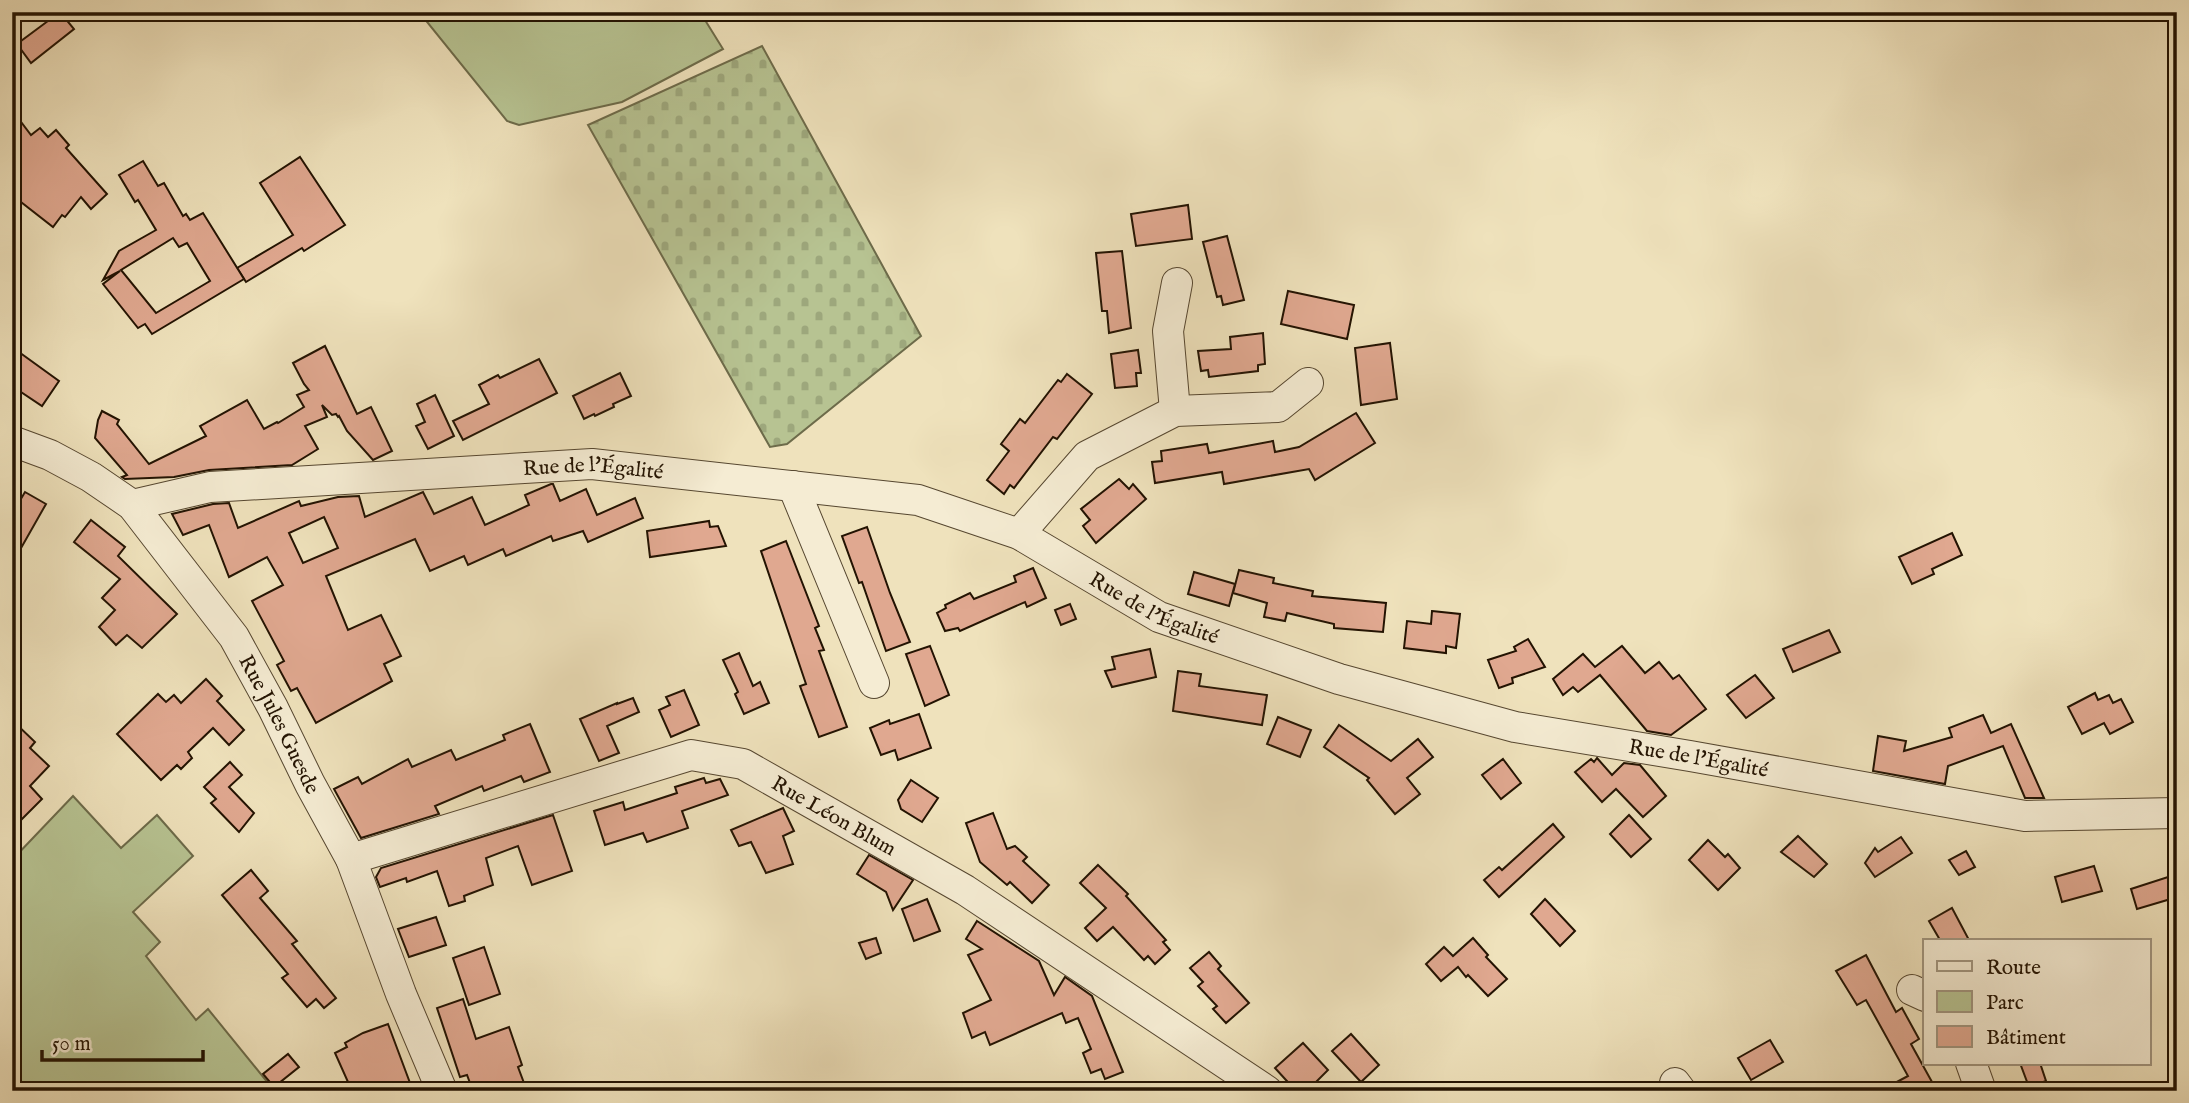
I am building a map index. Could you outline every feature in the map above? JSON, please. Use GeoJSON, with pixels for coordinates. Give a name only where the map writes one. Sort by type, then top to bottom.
{"type":"FeatureCollection","features":[{"type":"Feature","properties":{"kind":"street"},"geometry":{"type":"LineString","coordinates":[[1175,411],[1168,331],[1177,283]]}},
{"type":"Feature","properties":{"kind":"street"},"geometry":{"type":"LineString","coordinates":[[1018,534],[1087,456],[1175,411],[1279,407],[1308,383]]}},
{"type":"Feature","properties":{"kind":"street","name":"Rue Jules Guesde"},"geometry":{"type":"LineString","coordinates":[[13,442],[50,455],[71,466],[132,505],[234,637],[351,859],[401,994],[442,1091]]}},
{"type":"Feature","properties":{"kind":"street","name":"Rue de l'Égalité"},"geometry":{"type":"LineString","coordinates":[[132,505],[210,487],[593,464],[918,500],[1018,534],[1159,617],[1339,679],[1515,727],[2025,816],[2177,813]]}},
{"type":"Feature","properties":{"kind":"street"},"geometry":{"type":"LineString","coordinates":[[793,486],[874,683]]}},
{"type":"Feature","properties":{"kind":"street","name":"Rue Léon Blum"},"geometry":{"type":"LineString","coordinates":[[351,859],[691,755],[743,764],[965,890],[1267,1091]]}},
{"type":"Feature","properties":{"kind":"street"},"geometry":{"type":"LineString","coordinates":[[1972,1064],[1981,1091]]}},
{"type":"Feature","properties":{"kind":"green space"},"geometry":{"type":"Polygon","coordinates":[[[419,12],[700,12],[723,49],[622,102],[519,125],[507,121],[419,12]]]}},
{"type":"Feature","properties":{"kind":"green space"},"geometry":{"type":"Polygon","coordinates":[[[762,46],[921,336],[787,444],[770,447],[588,125],[762,46]]]}},
{"type":"Feature","properties":{"kind":"green space"},"geometry":{"type":"Polygon","coordinates":[[[73,796],[121,848],[157,815],[193,856],[133,912],[160,942],[146,956],[196,1020],[208,1009],[273,1089],[271,1091],[12,1091],[12,860],[73,796]]]}},
{"type":"Feature","properties":{"kind":"building"},"geometry":{"type":"Polygon","coordinates":[[[60,12],[74,29],[31,63],[17,44],[60,12]]]}},
{"type":"Feature","properties":{"kind":"building"},"geometry":{"type":"Polygon","coordinates":[[[12,110],[31,135],[40,128],[48,137],[56,130],[69,145],[66,148],[107,194],[91,209],[81,197],[53,227],[12,195],[12,110]]]}},
{"type":"Feature","properties":{"kind":"building"},"geometry":{"type":"Polygon","coordinates":[[[300,157],[345,225],[246,282],[237,268],[293,235],[260,183],[300,157]]]}},
{"type":"Feature","properties":{"kind":"building"},"geometry":{"type":"Polygon","coordinates":[[[143,161],[158,186],[164,183],[183,216],[186,214],[190,220],[203,213],[244,279],[152,334],[145,324],[138,328],[103,284],[120,271],[103,280],[119,251],[156,230],[119,175],[143,161]],[[173,238],[121,270],[156,313],[210,281],[187,243],[179,247],[173,238]]]}},
{"type":"Feature","properties":{"kind":"building"},"geometry":{"type":"Polygon","coordinates":[[[1188,205],[1192,239],[1136,246],[1131,214],[1188,205]]]}},
{"type":"Feature","properties":{"kind":"building"},"geometry":{"type":"Polygon","coordinates":[[[1227,236],[1244,300],[1223,305],[1221,296],[1217,297],[1203,242],[1227,236]]]}},
{"type":"Feature","properties":{"kind":"building"},"geometry":{"type":"Polygon","coordinates":[[[1122,251],[1131,328],[1109,333],[1107,311],[1102,311],[1096,253],[1122,251]]]}},
{"type":"Feature","properties":{"kind":"building"},"geometry":{"type":"Polygon","coordinates":[[[1288,291],[1354,305],[1347,339],[1281,324],[1288,291]]]}},
{"type":"Feature","properties":{"kind":"building"},"geometry":{"type":"Polygon","coordinates":[[[1263,333],[1265,364],[1258,365],[1258,371],[1209,377],[1208,370],[1201,371],[1198,351],[1231,349],[1230,337],[1263,333]]]}},
{"type":"Feature","properties":{"kind":"building"},"geometry":{"type":"Polygon","coordinates":[[[1390,343],[1397,399],[1361,405],[1355,348],[1390,343]]]}},
{"type":"Feature","properties":{"kind":"building"},"geometry":{"type":"Polygon","coordinates":[[[325,346],[357,414],[371,407],[392,451],[373,460],[347,431],[339,416],[332,415],[322,405],[327,417],[305,426],[318,449],[292,465],[209,470],[174,477],[125,479],[122,477],[127,475],[95,438],[102,411],[119,420],[117,424],[149,464],[206,436],[200,426],[247,400],[264,429],[304,407],[297,395],[309,390],[293,363],[325,346]]]}},
{"type":"Feature","properties":{"kind":"building"},"geometry":{"type":"Polygon","coordinates":[[[12,347],[59,381],[42,406],[12,386],[12,347]]]}},
{"type":"Feature","properties":{"kind":"building"},"geometry":{"type":"Polygon","coordinates":[[[1138,350],[1141,373],[1136,373],[1137,386],[1115,388],[1111,354],[1138,350]]]}},
{"type":"Feature","properties":{"kind":"building"},"geometry":{"type":"Polygon","coordinates":[[[539,359],[557,393],[463,440],[453,421],[489,404],[479,385],[539,359]]]}},
{"type":"Feature","properties":{"kind":"building"},"geometry":{"type":"Polygon","coordinates":[[[620,373],[631,396],[613,404],[614,407],[584,419],[573,396],[620,373]]]}},
{"type":"Feature","properties":{"kind":"building"},"geometry":{"type":"Polygon","coordinates":[[[1067,374],[1092,394],[1057,439],[1053,437],[1014,488],[1010,485],[1004,494],[987,480],[1009,451],[1001,444],[1020,419],[1025,423],[1058,380],[1061,382],[1067,374]]]}},
{"type":"Feature","properties":{"kind":"building"},"geometry":{"type":"Polygon","coordinates":[[[435,395],[454,436],[428,449],[416,426],[425,422],[417,404],[435,395]]]}},
{"type":"Feature","properties":{"kind":"building"},"geometry":{"type":"Polygon","coordinates":[[[1356,413],[1375,443],[1315,480],[1309,469],[1224,484],[1222,472],[1155,483],[1152,462],[1162,461],[1161,451],[1207,444],[1209,453],[1273,441],[1275,452],[1299,447],[1356,413]]]}},
{"type":"Feature","properties":{"kind":"building"},"geometry":{"type":"Polygon","coordinates":[[[1119,479],[1129,489],[1133,484],[1146,499],[1096,543],[1083,526],[1090,520],[1081,509],[1119,479]]]}},
{"type":"Feature","properties":{"kind":"building"},"geometry":{"type":"Polygon","coordinates":[[[553,484],[560,501],[586,489],[597,515],[635,498],[643,518],[588,542],[583,531],[553,541],[551,536],[506,556],[503,549],[468,565],[464,556],[430,571],[415,539],[326,576],[348,630],[381,615],[401,656],[384,664],[392,681],[316,723],[297,688],[291,691],[277,665],[284,661],[252,601],[283,585],[267,557],[229,577],[209,525],[183,535],[172,514],[229,503],[238,528],[299,501],[301,506],[338,497],[359,496],[365,517],[423,492],[434,514],[472,497],[485,525],[529,505],[525,495],[553,484]],[[324,517],[289,533],[303,563],[338,548],[324,517]]]}},
{"type":"Feature","properties":{"kind":"building"},"geometry":{"type":"Polygon","coordinates":[[[25,492],[46,504],[12,564],[12,514],[25,492]]]}},
{"type":"Feature","properties":{"kind":"building"},"geometry":{"type":"Polygon","coordinates":[[[91,520],[125,547],[118,556],[177,614],[142,648],[127,635],[116,645],[99,627],[115,610],[102,598],[120,579],[74,542],[91,520]]]}},
{"type":"Feature","properties":{"kind":"building"},"geometry":{"type":"Polygon","coordinates":[[[709,521],[710,527],[718,526],[726,546],[650,557],[647,531],[709,521]]]}},
{"type":"Feature","properties":{"kind":"building"},"geometry":{"type":"Polygon","coordinates":[[[867,527],[910,642],[886,651],[862,582],[859,583],[842,536],[867,527]]]}},
{"type":"Feature","properties":{"kind":"building"},"geometry":{"type":"Polygon","coordinates":[[[1952,533],[1962,555],[1932,569],[1934,574],[1912,584],[1899,557],[1952,533]]]}},
{"type":"Feature","properties":{"kind":"building"},"geometry":{"type":"Polygon","coordinates":[[[786,541],[819,626],[815,628],[824,650],[819,651],[847,727],[819,737],[800,686],[806,684],[761,551],[786,541]]]}},
{"type":"Feature","properties":{"kind":"building"},"geometry":{"type":"Polygon","coordinates":[[[1033,568],[1046,598],[1027,607],[1025,602],[960,631],[958,628],[945,631],[937,613],[946,608],[945,605],[970,593],[974,599],[1016,582],[1014,576],[1033,568]]]}},
{"type":"Feature","properties":{"kind":"building"},"geometry":{"type":"Polygon","coordinates":[[[1239,570],[1274,578],[1273,583],[1313,591],[1312,596],[1386,603],[1383,632],[1334,628],[1334,624],[1287,613],[1285,621],[1264,617],[1267,603],[1233,593],[1239,570]]]}},
{"type":"Feature","properties":{"kind":"building"},"geometry":{"type":"Polygon","coordinates":[[[1194,572],[1235,584],[1229,606],[1188,594],[1194,572]]]}},
{"type":"Feature","properties":{"kind":"building"},"geometry":{"type":"Polygon","coordinates":[[[1070,604],[1076,619],[1061,625],[1055,610],[1070,604]]]}},
{"type":"Feature","properties":{"kind":"building"},"geometry":{"type":"Polygon","coordinates":[[[1432,611],[1460,614],[1456,648],[1446,646],[1446,653],[1404,648],[1407,621],[1431,624],[1432,611]]]}},
{"type":"Feature","properties":{"kind":"building"},"geometry":{"type":"Polygon","coordinates":[[[1829,630],[1840,652],[1793,672],[1783,649],[1829,630]]]}},
{"type":"Feature","properties":{"kind":"building"},"geometry":{"type":"Polygon","coordinates":[[[1528,639],[1545,667],[1512,678],[1513,683],[1499,688],[1488,660],[1516,651],[1514,647],[1528,639]]]}},
{"type":"Feature","properties":{"kind":"building"},"geometry":{"type":"Polygon","coordinates":[[[930,646],[949,695],[925,706],[906,654],[930,646]]]}},
{"type":"Feature","properties":{"kind":"building"},"geometry":{"type":"Polygon","coordinates":[[[1622,646],[1645,673],[1659,662],[1673,679],[1679,675],[1706,709],[1671,735],[1647,731],[1600,675],[1578,692],[1573,687],[1563,695],[1553,679],[1583,654],[1595,667],[1622,646]]]}},
{"type":"Feature","properties":{"kind":"building"},"geometry":{"type":"Polygon","coordinates":[[[1150,649],[1156,677],[1112,687],[1105,671],[1115,669],[1112,657],[1150,649]]]}},
{"type":"Feature","properties":{"kind":"building"},"geometry":{"type":"Polygon","coordinates":[[[739,653],[753,686],[760,682],[769,703],[744,714],[735,694],[738,692],[723,660],[739,653]]]}},
{"type":"Feature","properties":{"kind":"building"},"geometry":{"type":"Polygon","coordinates":[[[1178,671],[1201,674],[1199,686],[1267,695],[1262,725],[1173,711],[1178,671]]]}},
{"type":"Feature","properties":{"kind":"building"},"geometry":{"type":"Polygon","coordinates":[[[1755,675],[1774,698],[1746,718],[1727,695],[1755,675]]]}},
{"type":"Feature","properties":{"kind":"building"},"geometry":{"type":"Polygon","coordinates":[[[206,679],[222,696],[217,701],[244,730],[229,745],[213,728],[188,752],[192,758],[181,769],[177,765],[161,780],[117,734],[158,694],[166,702],[174,695],[181,703],[206,679]]]}},
{"type":"Feature","properties":{"kind":"building"},"geometry":{"type":"Polygon","coordinates":[[[684,690],[699,725],[671,737],[659,710],[670,705],[666,697],[684,690]]]}},
{"type":"Feature","properties":{"kind":"building"},"geometry":{"type":"Polygon","coordinates":[[[2095,693],[2098,700],[2109,695],[2113,703],[2121,699],[2133,722],[2110,734],[2104,723],[2082,734],[2068,707],[2095,693]]]}},
{"type":"Feature","properties":{"kind":"building"},"geometry":{"type":"Polygon","coordinates":[[[633,698],[639,712],[607,726],[619,753],[599,761],[580,719],[633,698]]]}},
{"type":"Feature","properties":{"kind":"building"},"geometry":{"type":"Polygon","coordinates":[[[919,714],[931,748],[898,760],[895,750],[881,755],[870,728],[889,720],[890,724],[919,714]]]}},
{"type":"Feature","properties":{"kind":"building"},"geometry":{"type":"Polygon","coordinates":[[[1983,715],[1991,733],[2011,724],[2044,798],[2025,798],[2003,746],[1948,766],[1945,784],[1873,771],[1878,736],[1906,741],[1904,751],[1952,737],[1949,728],[1983,715]]]}},
{"type":"Feature","properties":{"kind":"building"},"geometry":{"type":"Polygon","coordinates":[[[1278,717],[1311,730],[1300,757],[1267,744],[1278,717]]]}},
{"type":"Feature","properties":{"kind":"building"},"geometry":{"type":"Polygon","coordinates":[[[12,720],[35,742],[30,748],[49,766],[30,786],[42,799],[12,829],[12,768],[16,772],[19,770],[12,766],[12,720]]]}},
{"type":"Feature","properties":{"kind":"building"},"geometry":{"type":"Polygon","coordinates":[[[530,724],[550,772],[524,782],[521,776],[484,791],[482,786],[435,806],[439,814],[361,838],[334,789],[358,777],[362,784],[408,759],[412,767],[451,750],[456,760],[505,740],[503,735],[530,724]]]}},
{"type":"Feature","properties":{"kind":"building"},"geometry":{"type":"Polygon","coordinates":[[[1339,725],[1391,761],[1418,739],[1433,757],[1407,778],[1420,794],[1395,814],[1367,780],[1369,778],[1324,747],[1339,725]]]}},
{"type":"Feature","properties":{"kind":"building"},"geometry":{"type":"Polygon","coordinates":[[[1597,758],[1612,775],[1624,763],[1640,765],[1666,796],[1643,817],[1616,789],[1602,802],[1575,772],[1591,759],[1594,762],[1597,758]]]}},
{"type":"Feature","properties":{"kind":"building"},"geometry":{"type":"Polygon","coordinates":[[[1503,759],[1521,783],[1501,799],[1482,775],[1503,759]]]}},
{"type":"Feature","properties":{"kind":"building"},"geometry":{"type":"Polygon","coordinates":[[[230,762],[242,775],[229,787],[254,813],[239,832],[211,803],[216,799],[204,787],[230,762]]]}},
{"type":"Feature","properties":{"kind":"building"},"geometry":{"type":"Polygon","coordinates":[[[704,778],[706,783],[720,779],[728,795],[682,811],[688,828],[647,842],[643,833],[605,845],[594,811],[623,802],[625,810],[677,793],[675,787],[704,778]]]}},
{"type":"Feature","properties":{"kind":"building"},"geometry":{"type":"Polygon","coordinates":[[[911,780],[938,798],[922,822],[901,809],[898,800],[911,780]]]}},
{"type":"Feature","properties":{"kind":"building"},"geometry":{"type":"Polygon","coordinates":[[[783,808],[794,831],[783,836],[793,864],[766,873],[751,842],[739,846],[731,830],[783,808]]]}},
{"type":"Feature","properties":{"kind":"building"},"geometry":{"type":"Polygon","coordinates":[[[993,813],[1007,849],[1015,846],[1027,857],[1023,861],[1049,885],[1032,903],[1010,882],[1007,885],[980,862],[966,823],[993,813]]]}},
{"type":"Feature","properties":{"kind":"building"},"geometry":{"type":"Polygon","coordinates":[[[553,815],[572,871],[532,885],[518,846],[486,858],[493,885],[464,896],[465,901],[449,906],[437,871],[407,882],[406,878],[380,887],[376,877],[381,868],[553,815]]]}},
{"type":"Feature","properties":{"kind":"building"},"geometry":{"type":"Polygon","coordinates":[[[1629,815],[1651,839],[1631,857],[1610,834],[1629,815]]]}},
{"type":"Feature","properties":{"kind":"building"},"geometry":{"type":"Polygon","coordinates":[[[1553,824],[1564,837],[1499,897],[1484,880],[1499,867],[1502,870],[1553,824]]]}},
{"type":"Feature","properties":{"kind":"building"},"geometry":{"type":"Polygon","coordinates":[[[1798,836],[1827,864],[1814,877],[1781,852],[1798,836]]]}},
{"type":"Feature","properties":{"kind":"building"},"geometry":{"type":"Polygon","coordinates":[[[1901,837],[1912,853],[1875,877],[1865,863],[1875,848],[1878,852],[1901,837]]]}},
{"type":"Feature","properties":{"kind":"building"},"geometry":{"type":"Polygon","coordinates":[[[1708,840],[1725,857],[1728,854],[1740,868],[1718,890],[1689,860],[1708,840]]]}},
{"type":"Feature","properties":{"kind":"building"},"geometry":{"type":"Polygon","coordinates":[[[1966,851],[1975,867],[1959,875],[1949,860],[1966,851]]]}},
{"type":"Feature","properties":{"kind":"building"},"geometry":{"type":"Polygon","coordinates":[[[869,855],[913,880],[893,910],[886,892],[857,874],[869,855]]]}},
{"type":"Feature","properties":{"kind":"building"},"geometry":{"type":"Polygon","coordinates":[[[1098,865],[1128,894],[1126,896],[1166,940],[1163,942],[1170,950],[1155,964],[1148,956],[1144,960],[1113,927],[1097,941],[1085,928],[1106,908],[1080,883],[1098,865]]]}},
{"type":"Feature","properties":{"kind":"building"},"geometry":{"type":"Polygon","coordinates":[[[2094,866],[2102,891],[2062,902],[2055,877],[2094,866]]]}},
{"type":"Feature","properties":{"kind":"building"},"geometry":{"type":"Polygon","coordinates":[[[251,870],[268,891],[260,898],[297,941],[292,944],[336,998],[324,1008],[316,999],[307,1007],[282,978],[288,974],[222,895],[251,870]]]}},
{"type":"Feature","properties":{"kind":"building"},"geometry":{"type":"Polygon","coordinates":[[[2168,877],[2174,898],[2137,909],[2131,889],[2168,877]]]}},
{"type":"Feature","properties":{"kind":"building"},"geometry":{"type":"Polygon","coordinates":[[[927,899],[940,931],[914,941],[902,909],[927,899]]]}},
{"type":"Feature","properties":{"kind":"building"},"geometry":{"type":"Polygon","coordinates":[[[1545,899],[1575,931],[1560,946],[1531,914],[1545,899]]]}},
{"type":"Feature","properties":{"kind":"building"},"geometry":{"type":"Polygon","coordinates":[[[1952,908],[1968,939],[1939,939],[1929,921],[1952,908]]]}},
{"type":"Feature","properties":{"kind":"building"},"geometry":{"type":"Polygon","coordinates":[[[436,917],[446,945],[409,957],[398,929],[436,917]]]}},
{"type":"Feature","properties":{"kind":"building"},"geometry":{"type":"Polygon","coordinates":[[[977,921],[1039,961],[1054,995],[1065,977],[1092,996],[1123,1072],[1105,1079],[1101,1069],[1091,1073],[1083,1053],[1091,1049],[1078,1018],[1066,1023],[1062,1013],[990,1045],[985,1032],[972,1038],[963,1013],[991,1000],[968,955],[982,949],[966,939],[977,921]]]}},
{"type":"Feature","properties":{"kind":"building"},"geometry":{"type":"Polygon","coordinates":[[[876,938],[881,953],[866,959],[859,943],[876,938]]]}},
{"type":"Feature","properties":{"kind":"building"},"geometry":{"type":"Polygon","coordinates":[[[1473,938],[1488,955],[1486,957],[1507,979],[1488,996],[1458,967],[1441,981],[1426,964],[1444,947],[1453,956],[1473,938]]]}},
{"type":"Feature","properties":{"kind":"building"},"geometry":{"type":"Polygon","coordinates":[[[484,947],[500,994],[469,1005],[453,958],[484,947]]]}},
{"type":"Feature","properties":{"kind":"building"},"geometry":{"type":"Polygon","coordinates":[[[1209,952],[1221,966],[1218,969],[1249,1003],[1226,1023],[1213,1009],[1217,1006],[1198,986],[1203,982],[1190,968],[1209,952]]]}},
{"type":"Feature","properties":{"kind":"building"},"geometry":{"type":"Polygon","coordinates":[[[1866,955],[1896,1012],[1902,1008],[1919,1039],[1911,1044],[1937,1091],[1880,1091],[1908,1076],[1866,1000],[1857,1005],[1836,971],[1866,955]]]}},
{"type":"Feature","properties":{"kind":"building"},"geometry":{"type":"Polygon","coordinates":[[[463,999],[476,1039],[509,1027],[522,1065],[518,1067],[527,1091],[473,1091],[467,1075],[460,1077],[437,1008],[463,999]]]}},
{"type":"Feature","properties":{"kind":"building"},"geometry":{"type":"Polygon","coordinates":[[[388,1024],[413,1091],[352,1091],[335,1053],[347,1047],[345,1043],[363,1033],[388,1024]]]}},
{"type":"Feature","properties":{"kind":"building"},"geometry":{"type":"Polygon","coordinates":[[[1351,1034],[1379,1065],[1361,1082],[1332,1051],[1351,1034]]]}},
{"type":"Feature","properties":{"kind":"building"},"geometry":{"type":"Polygon","coordinates":[[[1770,1040],[1783,1062],[1751,1080],[1738,1058],[1770,1040]]]}},
{"type":"Feature","properties":{"kind":"building"},"geometry":{"type":"Polygon","coordinates":[[[1303,1043],[1328,1070],[1307,1091],[1296,1091],[1275,1068],[1303,1043]]]}},
{"type":"Feature","properties":{"kind":"building"},"geometry":{"type":"Polygon","coordinates":[[[288,1054],[299,1067],[274,1087],[263,1074],[288,1054]]]}},
{"type":"Feature","properties":{"kind":"building"},"geometry":{"type":"Polygon","coordinates":[[[2020,1064],[2040,1064],[2046,1081],[2029,1087],[2020,1064]]]}}]}
